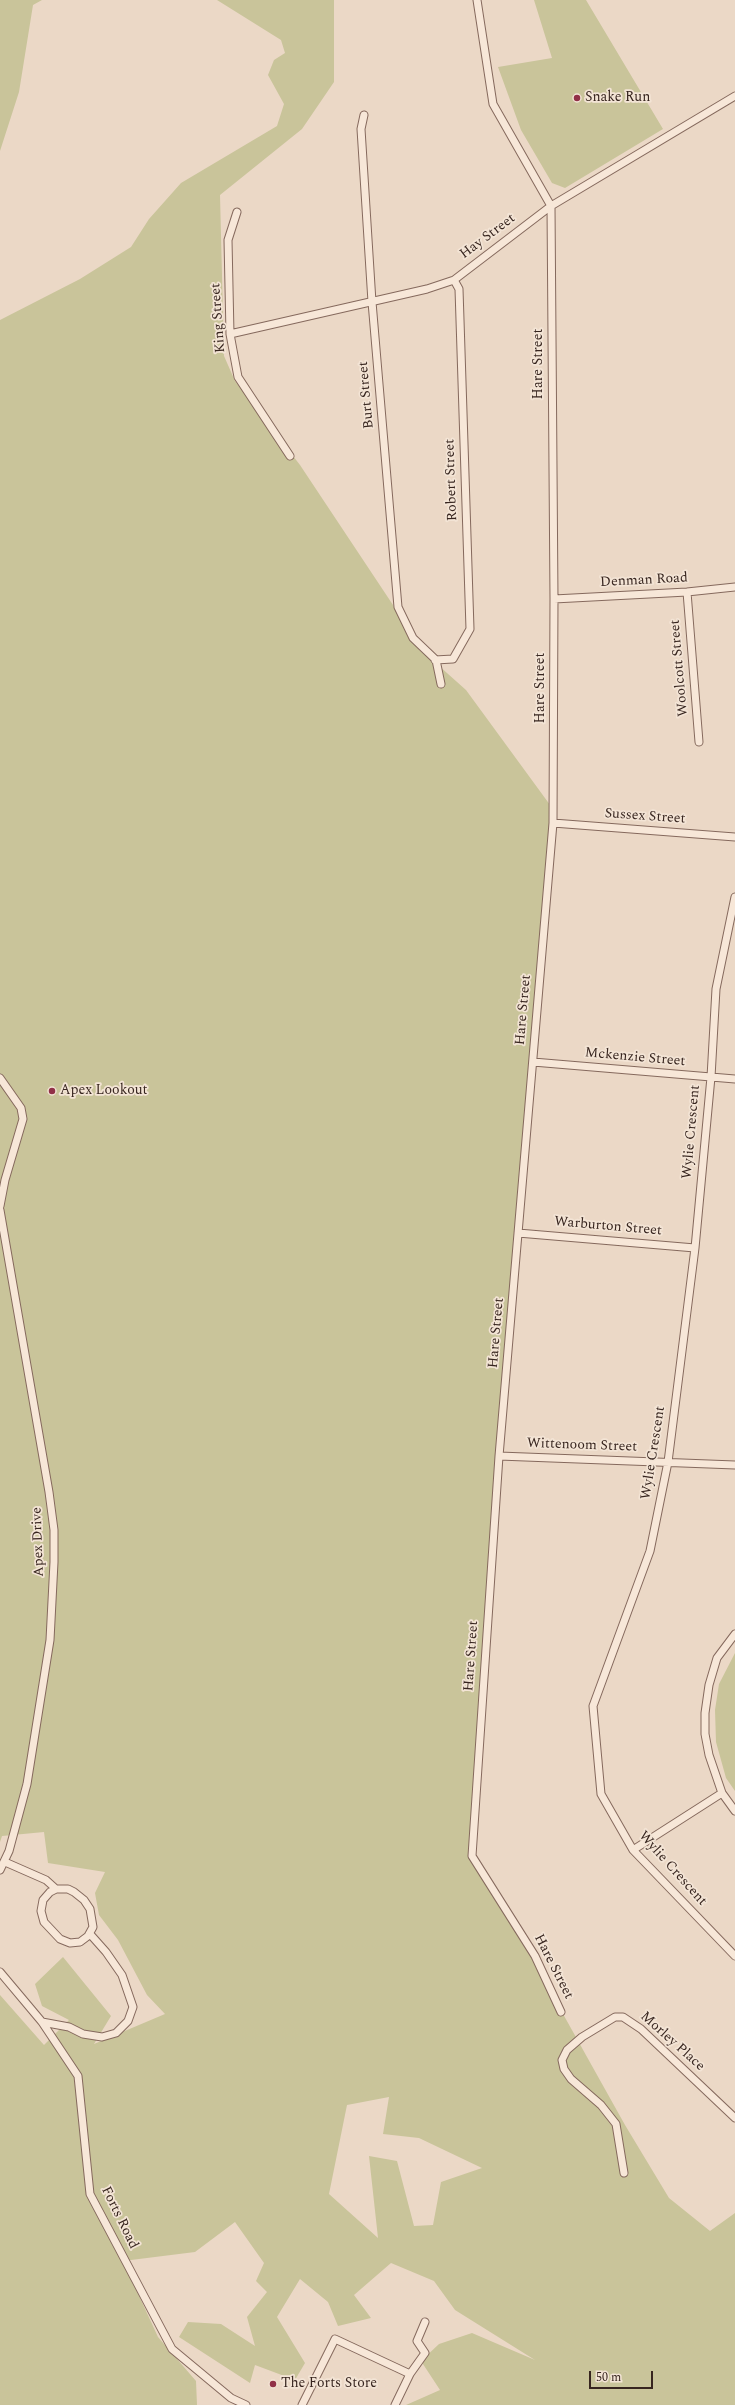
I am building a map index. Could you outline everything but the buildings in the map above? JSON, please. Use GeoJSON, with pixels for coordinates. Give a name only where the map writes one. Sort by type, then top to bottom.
{"type":"FeatureCollection","features":[{"type":"Feature","properties":{"kind":"street","name":"Hare Street"},"geometry":{"type":"LineString","coordinates":[[477,0],[493,104],[551,206],[554,599],[553,823],[499,1456],[472,1856],[535,1956],[561,2012]]}},
{"type":"Feature","properties":{"kind":"street","name":"Hay Street"},"geometry":{"type":"LineString","coordinates":[[230,334],[427,289],[454,280],[551,206],[735,96]]}},
{"type":"Feature","properties":{"kind":"street","name":"Burt Street"},"geometry":{"type":"LineString","coordinates":[[364,115],[361,129],[372,302],[398,607],[413,638],[435,660]]}},
{"type":"Feature","properties":{"kind":"street","name":"King Street"},"geometry":{"type":"LineString","coordinates":[[237,212],[228,240],[230,334],[238,378],[290,456]]}},
{"type":"Feature","properties":{"kind":"street","name":"Robert Street"},"geometry":{"type":"LineString","coordinates":[[435,660],[453,659],[470,629],[459,289],[454,280]]}},
{"type":"Feature","properties":{"kind":"street","name":"Denman Road"},"geometry":{"type":"LineString","coordinates":[[554,599],[687,592],[735,587]]}},
{"type":"Feature","properties":{"kind":"street","name":"Woolcott Street"},"geometry":{"type":"LineString","coordinates":[[687,592],[699,742]]}},
{"type":"Feature","properties":{"kind":"street"},"geometry":{"type":"LineString","coordinates":[[435,660],[441,684]]}},
{"type":"Feature","properties":{"kind":"street","name":"Sussex Street"},"geometry":{"type":"LineString","coordinates":[[553,823],[735,837]]}},
{"type":"Feature","properties":{"kind":"street","name":"Wylie Crescent"},"geometry":{"type":"LineString","coordinates":[[735,897],[716,989],[711,1077],[695,1248],[668,1462],[650,1551],[593,1706],[601,1794],[633,1850],[735,1956]]}},
{"type":"Feature","properties":{"kind":"street","name":"Mckenzie Street"},"geometry":{"type":"LineString","coordinates":[[533,1062],[735,1079]]}},
{"type":"Feature","properties":{"kind":"street"},"geometry":{"type":"LineString","coordinates":[[0,1078],[22,1108],[23,1119],[5,1180],[0,1206]]}},
{"type":"Feature","properties":{"kind":"street","name":"Apex Drive"},"geometry":{"type":"LineString","coordinates":[[0,1210],[49,1492],[54,1530],[53,1606],[45,1681],[28,1784],[5,1862],[0,1870]]}},
{"type":"Feature","properties":{"kind":"street","name":"Warburton Street"},"geometry":{"type":"LineString","coordinates":[[518,1232],[695,1248]]}},
{"type":"Feature","properties":{"kind":"street","name":"Wittenoom Street"},"geometry":{"type":"LineString","coordinates":[[499,1456],[735,1465]]}},
{"type":"Feature","properties":{"kind":"street"},"geometry":{"type":"LineString","coordinates":[[735,1634],[717,1658],[709,1685],[705,1713],[705,1734],[709,1755],[722,1793],[735,1811]]}},
{"type":"Feature","properties":{"kind":"street"},"geometry":{"type":"LineString","coordinates":[[633,1850],[722,1793]]}},
{"type":"Feature","properties":{"kind":"street"},"geometry":{"type":"LineString","coordinates":[[5,1862],[36,1875],[56,1889],[68,1889],[87,1903],[94,1922],[90,1934],[80,1942],[70,1943],[60,1939],[48,1928],[42,1916],[41,1905],[46,1896],[56,1889]]}},
{"type":"Feature","properties":{"kind":"street"},"geometry":{"type":"LineString","coordinates":[[42,2022],[69,2027],[83,2034],[102,2037],[116,2033],[128,2021],[133,2007],[122,1975],[106,1952],[90,1934]]}},
{"type":"Feature","properties":{"kind":"street","name":"Forts Road"},"geometry":{"type":"LineString","coordinates":[[0,1972],[42,2022],[78,2076],[90,2194],[172,2349],[231,2398],[246,2405]]}},
{"type":"Feature","properties":{"kind":"street","name":"Morley Place"},"geometry":{"type":"LineString","coordinates":[[624,2173],[616,2124],[601,2105],[571,2079],[564,2069],[562,2060],[567,2050],[582,2037],[615,2017],[623,2017],[641,2029],[735,2118]]}},
{"type":"Feature","properties":{"kind":"street"},"geometry":{"type":"LineString","coordinates":[[395,2405],[410,2374],[425,2353],[417,2341],[425,2322]]}},
{"type":"Feature","properties":{"kind":"street"},"geometry":{"type":"LineString","coordinates":[[302,2405],[335,2339],[410,2374]]}},
{"type":"Feature","properties":{"kind":"shaded area"},"geometry":{"type":"Polygon","coordinates":[[[0,0],[42,0],[33,5],[19,92],[0,151],[0,0]]]}},
{"type":"Feature","properties":{"kind":"shaded area"},"geometry":{"type":"Polygon","coordinates":[[[217,0],[334,0],[334,82],[302,129],[220,195],[224,356],[235,381],[300,465],[393,605],[410,640],[466,690],[553,809],[533,1062],[514,1232],[501,1462],[472,1851],[625,2125],[669,2198],[710,2231],[735,2213],[735,2405],[406,2405],[440,2390],[421,2361],[439,2344],[472,2333],[535,2360],[455,2310],[434,2281],[391,2263],[354,2295],[371,2318],[338,2326],[328,2302],[300,2279],[277,2317],[305,2363],[295,2380],[255,2365],[250,2383],[179,2337],[188,2322],[221,2324],[255,2346],[247,2317],[267,2292],[256,2281],[264,2263],[235,2222],[195,2252],[123,2261],[158,2337],[196,2381],[197,2405],[0,2405],[0,1995],[44,2045],[69,2020],[42,2006],[35,1984],[63,1957],[111,2016],[94,2044],[165,2014],[147,1995],[118,1940],[99,1915],[95,1893],[105,1872],[48,1863],[44,1832],[2,1836],[0,1842],[0,320],[80,279],[131,247],[149,219],[181,183],[277,126],[284,104],[268,75],[274,60],[285,53],[281,40],[217,0]],[[389,2097],[347,2105],[329,2194],[378,2238],[369,2156],[397,2161],[414,2226],[433,2225],[441,2182],[482,2168],[419,2138],[383,2134],[389,2097]]]}},
{"type":"Feature","properties":{"kind":"shaded area","name":"Snake Run"},"geometry":{"type":"Polygon","coordinates":[[[534,0],[586,0],[663,129],[565,188],[552,183],[521,130],[498,67],[552,58],[534,0]]]}},
{"type":"Feature","properties":{"kind":"shaded area"},"geometry":{"type":"Polygon","coordinates":[[[735,1653],[735,1791],[726,1778],[716,1742],[715,1710],[719,1684],[735,1653]]]}},
{"type":"Feature","properties":{"kind":"place","name":"Snake Run"},"geometry":{"type":"Point","coordinates":[577,98]}},
{"type":"Feature","properties":{"kind":"place","name":"Apex Lookout"},"geometry":{"type":"Point","coordinates":[52,1091]}},
{"type":"Feature","properties":{"kind":"place","name":"The Forts Store"},"geometry":{"type":"Point","coordinates":[273,2384]}}]}
